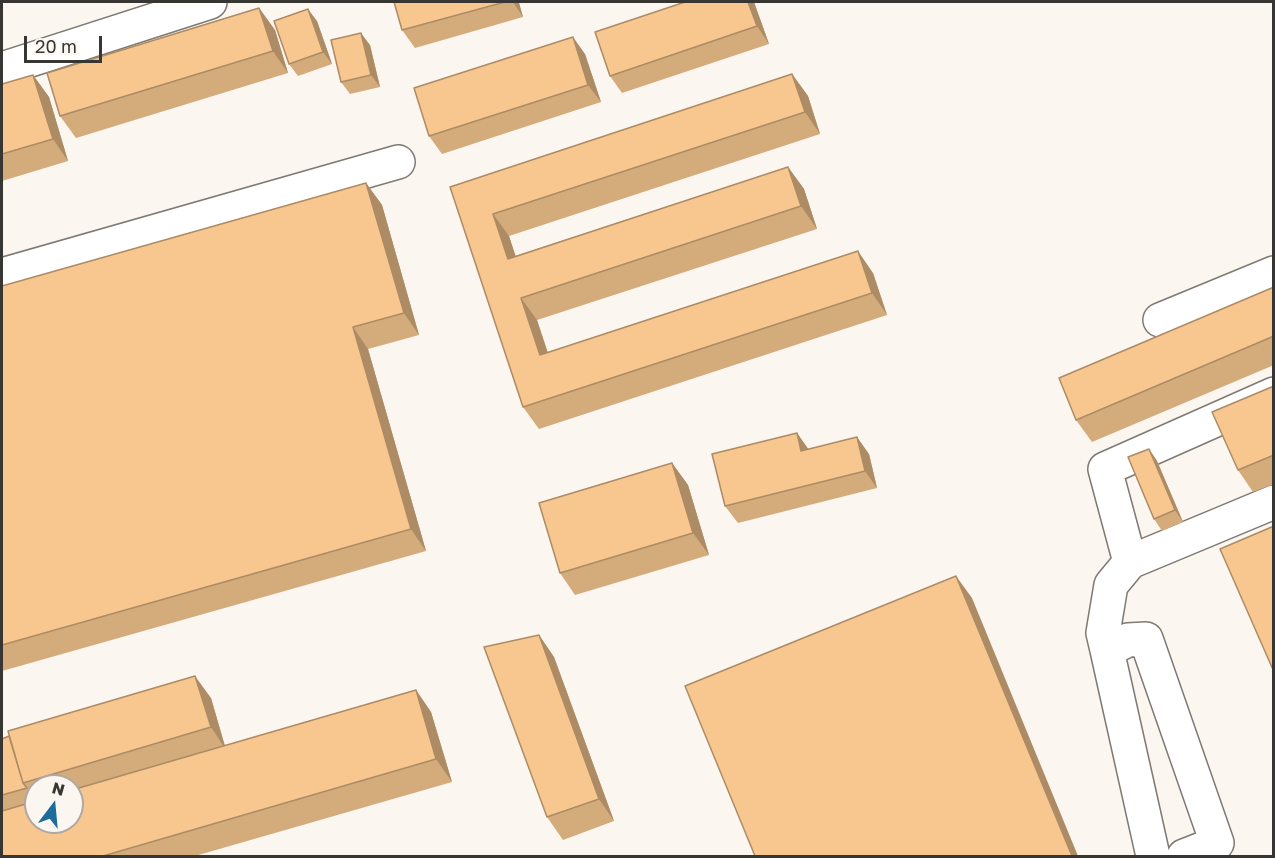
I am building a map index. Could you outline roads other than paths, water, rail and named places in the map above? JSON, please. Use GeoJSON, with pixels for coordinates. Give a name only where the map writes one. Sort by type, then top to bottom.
{"type":"FeatureCollection","features":[{"type":"Feature","properties":{"kind":"street"},"geometry":{"type":"LineString","coordinates":[[2,69],[210,2]]}},
{"type":"Feature","properties":{"kind":"street"},"geometry":{"type":"LineString","coordinates":[[2,275],[398,162]]}},
{"type":"Feature","properties":{"kind":"street"},"geometry":{"type":"LineString","coordinates":[[1160,320],[1274,273]]}},
{"type":"Feature","properties":{"kind":"street"},"geometry":{"type":"LineString","coordinates":[[1130,562],[1105,469],[1274,394]]}},
{"type":"Feature","properties":{"kind":"street"},"geometry":{"type":"LineString","coordinates":[[1153,856],[1103,633],[1111,585],[1130,562],[1274,502]]}},
{"type":"Feature","properties":{"kind":"street"},"geometry":{"type":"LineString","coordinates":[[1107,650],[1128,640],[1146,639],[1217,843],[1184,856]]}}]}
